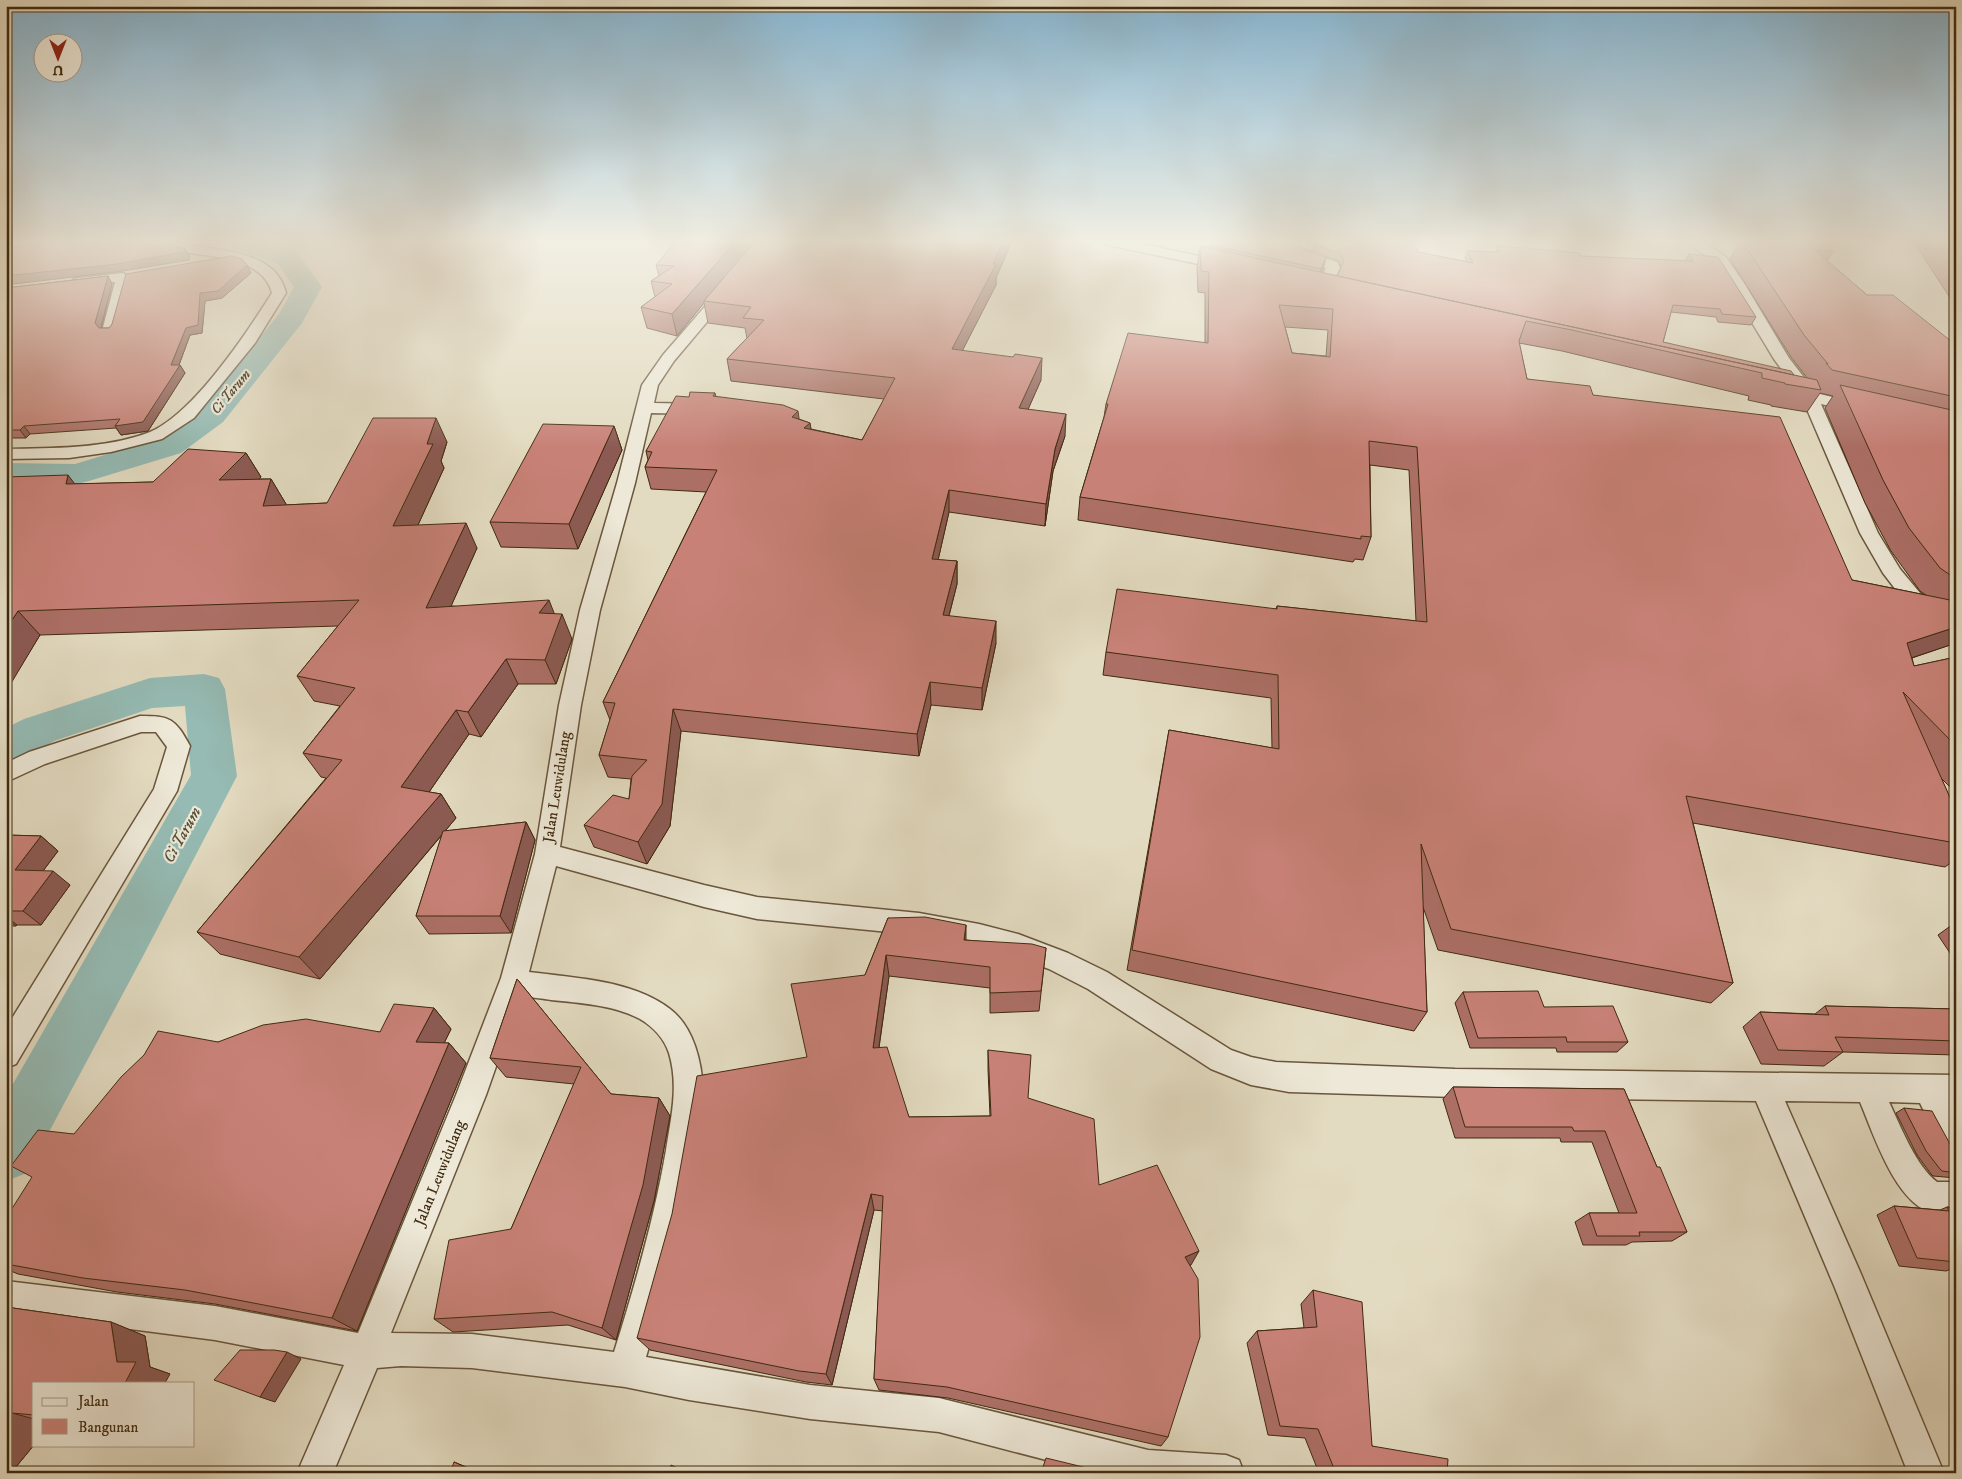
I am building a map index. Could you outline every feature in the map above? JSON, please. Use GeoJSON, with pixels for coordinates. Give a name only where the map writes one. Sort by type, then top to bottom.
{"type":"FeatureCollection","features":[{"type":"Feature","properties":{"kind":"street"},"geometry":{"type":"LineString","coordinates":[[109,331],[116,310]]}},
{"type":"Feature","properties":{"kind":"street"},"geometry":{"type":"LineString","coordinates":[[6,454],[69,454],[112,447],[156,435],[188,414],[250,340],[268,310]]}},
{"type":"Feature","properties":{"kind":"street","name":"Jalan Leuwidulang"},"geometry":{"type":"LineString","coordinates":[[314,1473],[367,1352],[471,1095],[514,978],[547,854],[570,705],[590,610],[626,483],[650,385],[657,372],[710,310]]}},
{"type":"Feature","properties":{"kind":"street"},"geometry":{"type":"LineString","coordinates":[[1753,310],[1782,359],[1790,392],[1893,573],[1913,598],[1956,631]]}},
{"type":"Feature","properties":{"kind":"street"},"geometry":{"type":"LineString","coordinates":[[1790,392],[1878,412]]}},
{"type":"Feature","properties":{"kind":"street"},"geometry":{"type":"LineString","coordinates":[[644,408],[714,410]]}},
{"type":"Feature","properties":{"kind":"street"},"geometry":{"type":"LineString","coordinates":[[6,773],[37,758],[140,724],[162,724],[180,746],[165,791],[6,1055]]}},
{"type":"Feature","properties":{"kind":"street"},"geometry":{"type":"LineString","coordinates":[[547,854],[599,865],[681,891],[759,908],[862,917],[957,930],[1018,946],[1048,956],[1074,968],[1214,1055],[1237,1067],[1262,1075],[1289,1078],[1455,1083],[1942,1089],[1956,1144]]}},
{"type":"Feature","properties":{"kind":"street"},"geometry":{"type":"LineString","coordinates":[[514,978],[524,984],[599,995],[646,1009],[661,1018],[674,1033],[684,1053],[689,1092],[672,1202],[625,1370]]}},
{"type":"Feature","properties":{"kind":"street"},"geometry":{"type":"LineString","coordinates":[[1764,1086],[1850,1285],[1926,1473]]}},
{"type":"Feature","properties":{"kind":"street"},"geometry":{"type":"LineString","coordinates":[[1868,1087],[1911,1178],[1922,1191],[1932,1197],[1956,1197]]}},
{"type":"Feature","properties":{"kind":"street"},"geometry":{"type":"LineString","coordinates":[[6,1297],[216,1323],[367,1352],[401,1349],[472,1351],[625,1370],[690,1383],[810,1402],[939,1416],[1148,1470],[1226,1473]]}},
{"type":"Feature","properties":{"kind":"building"},"geometry":{"type":"Polygon","coordinates":[[[6,310],[99,310],[95,323],[99,328],[109,328],[116,310],[199,310],[198,325],[186,328],[171,365],[180,365],[143,422],[115,426],[120,419],[24,426],[20,430],[6,430],[6,310]]]}},
{"type":"Feature","properties":{"kind":"building"},"geometry":{"type":"Polygon","coordinates":[[[654,310],[675,310],[672,314],[654,310]]]}},
{"type":"Feature","properties":{"kind":"building"},"geometry":{"type":"Polygon","coordinates":[[[749,310],[972,310],[952,349],[1013,357],[1015,354],[1042,358],[1019,408],[1066,414],[1055,449],[1046,504],[949,490],[932,559],[957,561],[943,615],[996,621],[982,688],[930,682],[917,734],[673,709],[662,804],[638,842],[584,825],[613,795],[629,799],[632,776],[647,760],[599,755],[615,703],[603,702],[717,470],[645,467],[652,452],[646,451],[676,396],[689,397],[690,392],[715,393],[713,396],[783,405],[798,411],[792,417],[810,423],[804,428],[862,440],[895,378],[727,359],[764,320],[743,318],[749,310]]]}},
{"type":"Feature","properties":{"kind":"building"},"geometry":{"type":"Polygon","coordinates":[[[1208,310],[1280,310],[1292,353],[1330,357],[1333,310],[1495,310],[1817,380],[1821,390],[1762,378],[1762,373],[1526,321],[1519,341],[1527,379],[1590,386],[1593,395],[1780,417],[1852,580],[1950,600],[1956,604],[1956,627],[1907,643],[1914,666],[1956,657],[1956,746],[1903,692],[1956,811],[1956,843],[1686,796],[1733,983],[1451,929],[1421,844],[1427,1012],[1132,950],[1169,730],[1279,749],[1278,675],[1106,652],[1117,589],[1277,609],[1277,606],[1427,622],[1417,447],[1369,441],[1371,537],[1361,536],[1361,539],[1080,497],[1128,333],[1208,343],[1208,310]]]}},
{"type":"Feature","properties":{"kind":"building"},"geometry":{"type":"Polygon","coordinates":[[[1494,310],[1672,310],[1663,342],[1791,371],[1794,375],[1494,310]]]}},
{"type":"Feature","properties":{"kind":"building"},"geometry":{"type":"Polygon","coordinates":[[[1720,310],[1752,310],[1756,317],[1722,314],[1720,310]]]}},
{"type":"Feature","properties":{"kind":"building"},"geometry":{"type":"Polygon","coordinates":[[[1788,310],[1912,310],[1956,345],[1956,397],[1832,370],[1804,335],[1788,310]]]}},
{"type":"Feature","properties":{"kind":"building"},"geometry":{"type":"Polygon","coordinates":[[[1840,385],[1956,411],[1956,579],[1940,568],[1909,528],[1883,480],[1840,385]]]}},
{"type":"Feature","properties":{"kind":"building"},"geometry":{"type":"Polygon","coordinates":[[[373,418],[436,418],[427,444],[433,444],[393,526],[466,523],[426,608],[549,600],[539,613],[562,614],[545,660],[506,659],[468,712],[456,710],[401,787],[441,794],[299,957],[197,932],[342,760],[303,753],[355,688],[297,676],[359,600],[18,611],[6,629],[6,477],[68,475],[66,484],[153,482],[188,449],[246,453],[219,480],[271,479],[263,506],[327,503],[373,418]]]}},
{"type":"Feature","properties":{"kind":"building"},"geometry":{"type":"Polygon","coordinates":[[[543,424],[614,426],[569,524],[490,522],[543,424]]]}},
{"type":"Feature","properties":{"kind":"building"},"geometry":{"type":"Polygon","coordinates":[[[526,822],[500,916],[416,916],[443,831],[526,822]]]}},
{"type":"Feature","properties":{"kind":"building"},"geometry":{"type":"Polygon","coordinates":[[[6,835],[41,836],[15,870],[53,871],[23,911],[6,911],[6,835]]]}},
{"type":"Feature","properties":{"kind":"building"},"geometry":{"type":"Polygon","coordinates":[[[925,917],[966,925],[964,940],[1032,944],[1046,948],[1041,991],[990,993],[990,967],[886,955],[873,1048],[887,1047],[909,1117],[991,1116],[988,1050],[1031,1055],[1028,1098],[1094,1119],[1099,1185],[1157,1165],[1199,1251],[1185,1257],[1198,1279],[1200,1337],[1168,1437],[947,1387],[874,1379],[883,1196],[871,1194],[826,1374],[799,1371],[637,1338],[672,1214],[697,1076],[807,1057],[791,984],[865,975],[888,918],[925,917]]]}},
{"type":"Feature","properties":{"kind":"building"},"geometry":{"type":"Polygon","coordinates":[[[517,979],[611,1094],[659,1098],[643,1185],[602,1328],[552,1312],[434,1319],[449,1240],[511,1229],[581,1067],[490,1058],[517,979]]]}},
{"type":"Feature","properties":{"kind":"building"},"geometry":{"type":"Polygon","coordinates":[[[1538,991],[1544,1007],[1613,1006],[1628,1042],[1567,1042],[1566,1037],[1478,1038],[1463,992],[1538,991]]]}},
{"type":"Feature","properties":{"kind":"building"},"geometry":{"type":"Polygon","coordinates":[[[394,1004],[434,1008],[416,1042],[449,1043],[332,1318],[185,1290],[83,1278],[6,1264],[6,1218],[32,1177],[11,1166],[38,1130],[74,1134],[121,1077],[144,1055],[158,1031],[218,1042],[263,1025],[306,1019],[380,1032],[394,1004]]]}},
{"type":"Feature","properties":{"kind":"building"},"geometry":{"type":"Polygon","coordinates":[[[1825,1006],[1956,1009],[1956,1041],[1835,1037],[1843,1052],[1778,1050],[1760,1012],[1829,1015],[1825,1006]]]}},
{"type":"Feature","properties":{"kind":"building"},"geometry":{"type":"Polygon","coordinates":[[[1453,1087],[1624,1089],[1687,1232],[1639,1232],[1640,1236],[1597,1236],[1589,1213],[1637,1213],[1605,1131],[1574,1131],[1572,1127],[1465,1127],[1453,1087]]]}},
{"type":"Feature","properties":{"kind":"building"},"geometry":{"type":"Polygon","coordinates":[[[1904,1108],[1932,1111],[1956,1155],[1956,1173],[1940,1169],[1926,1151],[1904,1108]]]}},
{"type":"Feature","properties":{"kind":"building"},"geometry":{"type":"Polygon","coordinates":[[[1894,1206],[1949,1211],[1947,1207],[1956,1208],[1956,1262],[1917,1258],[1894,1206]]]}},
{"type":"Feature","properties":{"kind":"building"},"geometry":{"type":"Polygon","coordinates":[[[1313,1290],[1362,1302],[1372,1446],[1448,1459],[1447,1473],[1334,1473],[1318,1429],[1280,1426],[1257,1331],[1317,1327],[1313,1290]]]}},
{"type":"Feature","properties":{"kind":"building"},"geometry":{"type":"Polygon","coordinates":[[[6,1307],[111,1322],[117,1362],[136,1362],[126,1382],[32,1382],[32,1415],[12,1413],[6,1420],[6,1307]]]}},
{"type":"Feature","properties":{"kind":"building"},"geometry":{"type":"Polygon","coordinates":[[[240,1350],[287,1352],[260,1397],[214,1380],[240,1350]]]}},
{"type":"Feature","properties":{"kind":"building"},"geometry":{"type":"Polygon","coordinates":[[[1046,1458],[1108,1473],[1041,1473],[1046,1458]]]}},
{"type":"Feature","properties":{"kind":"building"},"geometry":{"type":"Polygon","coordinates":[[[454,1462],[478,1473],[450,1473],[454,1462]]]}},
{"type":"Feature","properties":{"kind":"building"},"geometry":{"type":"Polygon","coordinates":[[[671,1465],[688,1473],[670,1473],[671,1465]]]}},
{"type":"Feature","properties":{"kind":"waterway","name":"Ci Tarum"},"geometry":{"type":"LineString","coordinates":[[6,473],[77,474],[169,446],[212,415],[296,310]]}},
{"type":"Feature","properties":{"kind":"waterway","name":"Ci Tarum"},"geometry":{"type":"LineString","coordinates":[[6,749],[39,730],[150,693],[204,689],[214,776],[124,942],[6,1152]]}}]}
